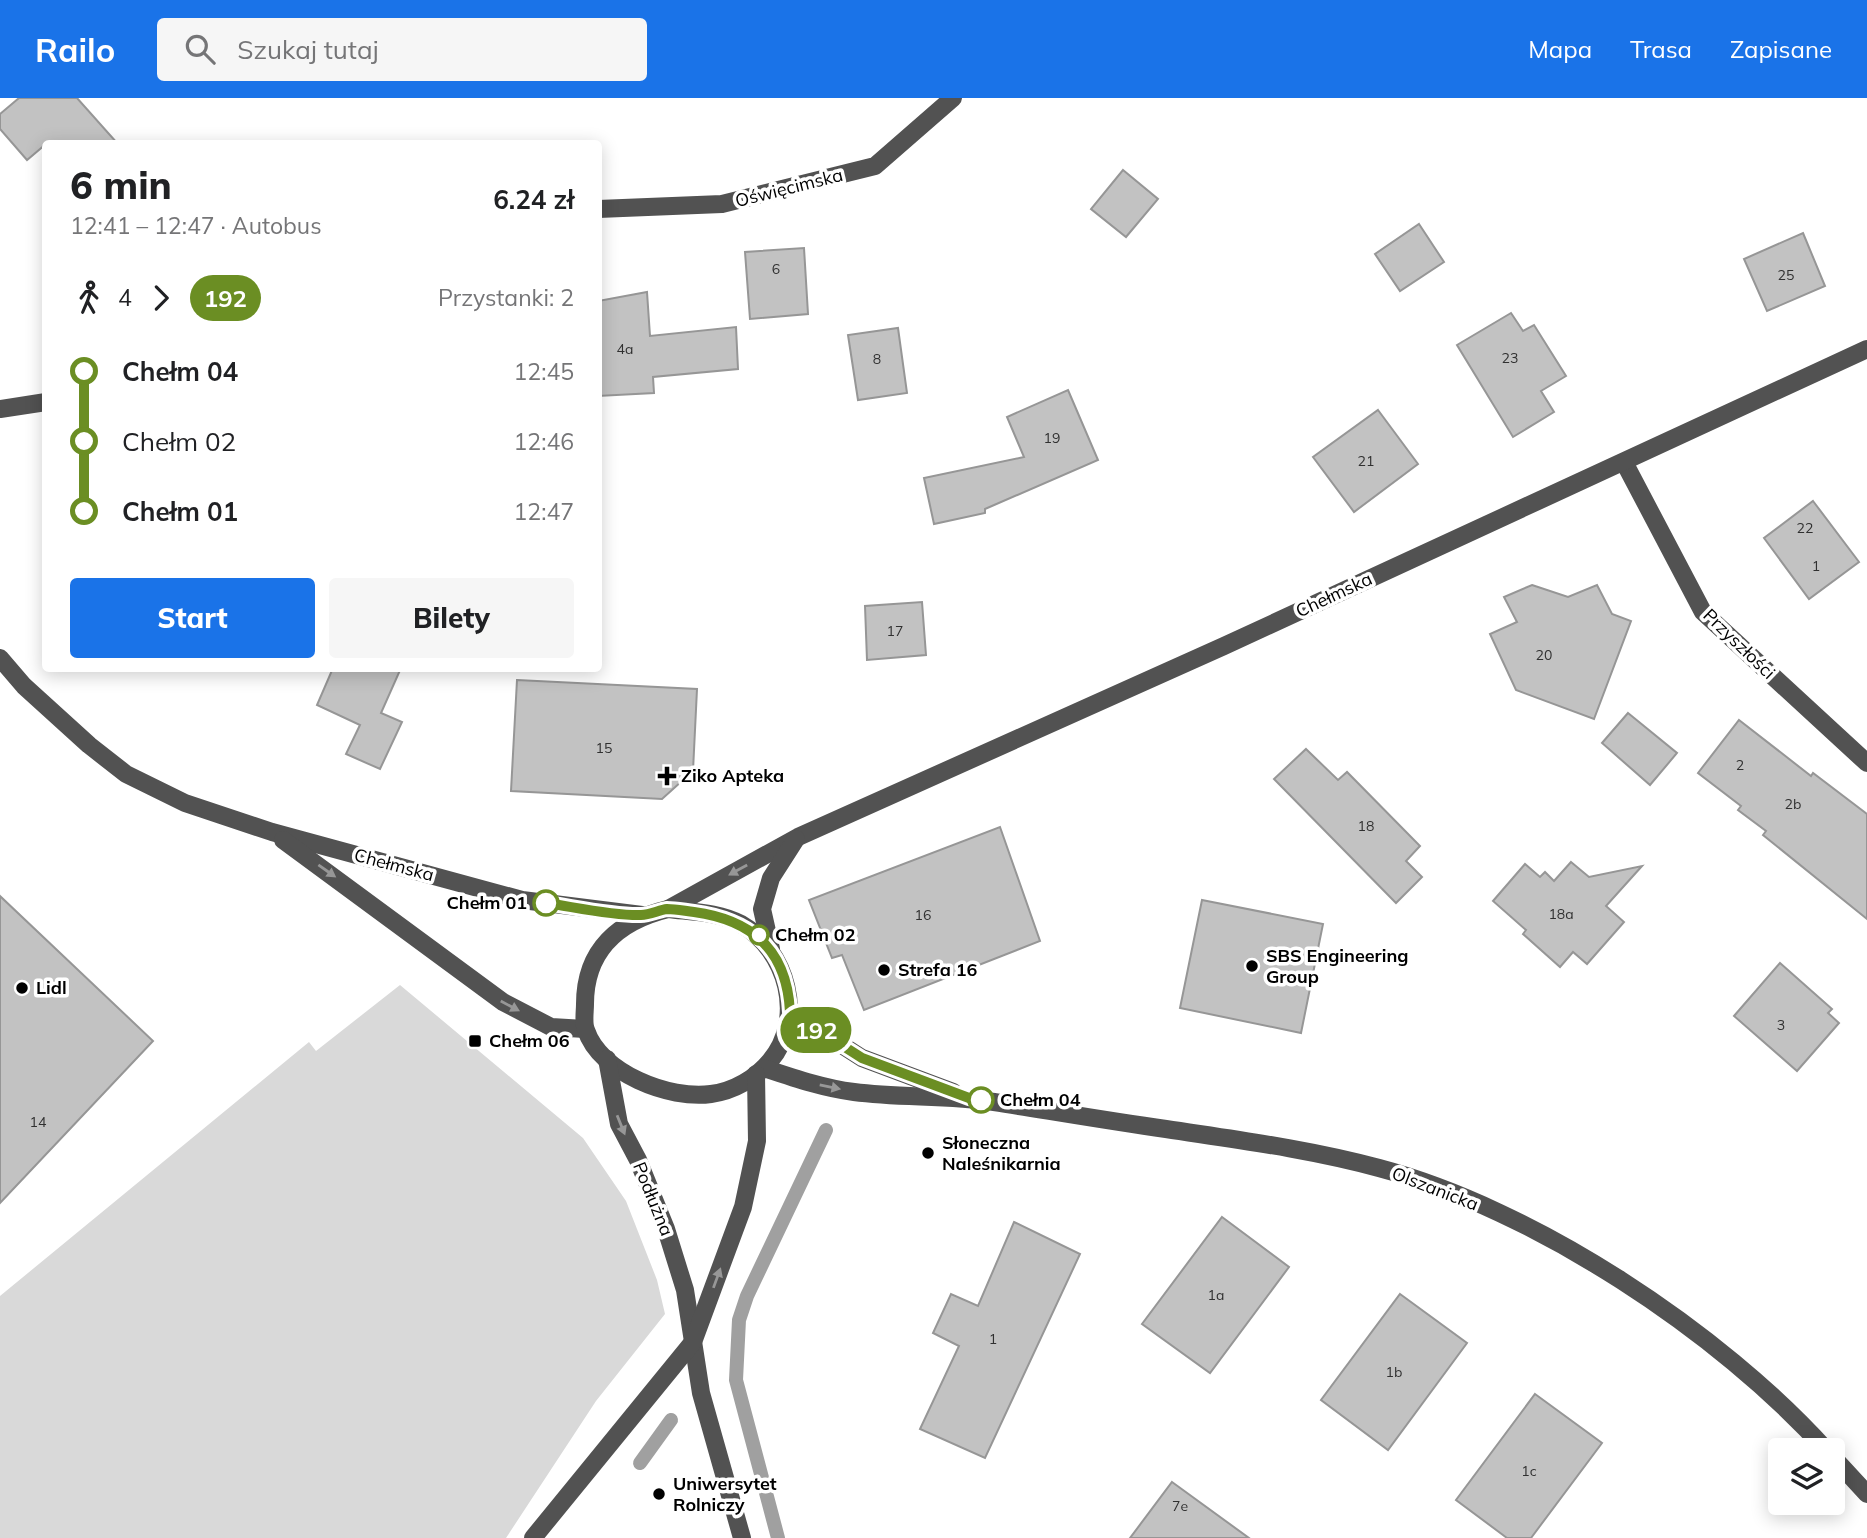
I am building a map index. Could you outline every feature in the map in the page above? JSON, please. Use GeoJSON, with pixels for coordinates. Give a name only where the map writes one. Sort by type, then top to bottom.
{"type":"FeatureCollection","features":[{"type":"Feature","properties":{"kind":"street","name":"Oświęcimska"},"geometry":{"type":"LineString","coordinates":[[602,209],[722,204],[875,166],[953,98]]}},
{"type":"Feature","properties":{"kind":"street","name":"Chełmska"},"geometry":{"type":"LineString","coordinates":[[668,909],[798,837],[929,780],[1867,349]]}},
{"type":"Feature","properties":{"kind":"street"},"geometry":{"type":"LineString","coordinates":[[0,409],[42,403]]}},
{"type":"Feature","properties":{"kind":"street","name":"Przyszłości"},"geometry":{"type":"LineString","coordinates":[[1624,462],[1703,612],[1867,763]]}},
{"type":"Feature","properties":{"kind":"street","name":"Chełmska"},"geometry":{"type":"LineString","coordinates":[[0,658],[24,686],[89,745],[126,774],[185,803],[272,832],[522,900],[642,915]]}},
{"type":"Feature","properties":{"kind":"street","name":"Chełmska"},"geometry":{"type":"LineString","coordinates":[[272,832],[503,1002],[551,1027],[585,1029]]}},
{"type":"Feature","properties":{"kind":"street"},"geometry":{"type":"LineString","coordinates":[[772,956],[762,909],[771,878],[798,837]]}},
{"type":"Feature","properties":{"kind":"street"},"geometry":{"type":"LineString","coordinates":[[668,909],[715,915],[738,923],[759,935],[789,989],[790,1012],[777,1054],[739,1086],[711,1094],[681,1093],[630,1078],[607,1059],[585,1029],[585,993],[590,969],[602,946],[620,928],[642,915],[668,909]]}},
{"type":"Feature","properties":{"kind":"street","name":"Olszanicka"},"geometry":{"type":"LineString","coordinates":[[790,1012],[862,1058],[969,1098]]}},
{"type":"Feature","properties":{"kind":"street","name":"Podłużna"},"geometry":{"type":"LineString","coordinates":[[607,1059],[619,1124],[638,1160],[685,1290],[701,1393],[742,1538]]}},
{"type":"Feature","properties":{"kind":"street"},"geometry":{"type":"LineString","coordinates":[[533,1538],[693,1342],[743,1207],[757,1141],[760,1071]]}},
{"type":"Feature","properties":{"kind":"street","name":"Olszanicka"},"geometry":{"type":"LineString","coordinates":[[760,1071],[855,1092],[969,1098],[1293,1147],[1382,1168],[1472,1201],[1556,1242],[1643,1295],[1733,1362],[1816,1438]]}},
{"type":"Feature","properties":{"kind":"street"},"geometry":{"type":"LineString","coordinates":[[1845,1470],[1867,1494]]}},
{"type":"Feature","properties":{"kind":"shaded area"},"geometry":{"type":"Polygon","coordinates":[[[400,985],[583,1138],[626,1201],[657,1280],[665,1314],[596,1401],[506,1538],[0,1538],[0,1296],[309,1042],[316,1051],[400,985]]]}},
{"type":"Feature","properties":{"kind":"building"},"geometry":{"type":"Polygon","coordinates":[[[19,98],[77,98],[114,140],[42,140],[42,147],[27,160],[0,129],[0,114],[19,98]]]}},
{"type":"Feature","properties":{"kind":"building"},"geometry":{"type":"Polygon","coordinates":[[[1123,170],[1158,199],[1126,237],[1091,209],[1123,170]]]}},
{"type":"Feature","properties":{"kind":"building"},"geometry":{"type":"Polygon","coordinates":[[[1419,224],[1444,262],[1400,291],[1375,254],[1419,224]]]}},
{"type":"Feature","properties":{"kind":"building"},"geometry":{"type":"Polygon","coordinates":[[[1803,233],[1825,286],[1767,311],[1744,259],[1803,233]]]}},
{"type":"Feature","properties":{"kind":"building"},"geometry":{"type":"Polygon","coordinates":[[[804,248],[808,314],[750,319],[745,252],[804,248]]]}},
{"type":"Feature","properties":{"kind":"building"},"geometry":{"type":"Polygon","coordinates":[[[647,292],[650,336],[736,327],[738,369],[653,377],[654,393],[602,396],[602,300],[647,292]]]}},
{"type":"Feature","properties":{"kind":"building"},"geometry":{"type":"Polygon","coordinates":[[[1511,313],[1523,331],[1534,325],[1566,376],[1541,391],[1554,412],[1513,437],[1457,345],[1511,313]]]}},
{"type":"Feature","properties":{"kind":"building"},"geometry":{"type":"Polygon","coordinates":[[[898,328],[907,393],[858,400],[848,335],[898,328]]]}},
{"type":"Feature","properties":{"kind":"building"},"geometry":{"type":"Polygon","coordinates":[[[1068,390],[1098,460],[985,509],[985,513],[934,524],[924,478],[1024,457],[1007,417],[1068,390]]]}},
{"type":"Feature","properties":{"kind":"building"},"geometry":{"type":"Polygon","coordinates":[[[1378,410],[1418,464],[1354,512],[1313,457],[1378,410]]]}},
{"type":"Feature","properties":{"kind":"building"},"geometry":{"type":"Polygon","coordinates":[[[1813,501],[1859,562],[1809,599],[1764,538],[1813,501]]]}},
{"type":"Feature","properties":{"kind":"building"},"geometry":{"type":"Polygon","coordinates":[[[1532,585],[1568,597],[1597,585],[1612,614],[1631,621],[1594,719],[1516,690],[1490,634],[1517,622],[1504,597],[1532,585]]]}},
{"type":"Feature","properties":{"kind":"building"},"geometry":{"type":"Polygon","coordinates":[[[922,602],[926,655],[867,660],[865,606],[922,602]]]}},
{"type":"Feature","properties":{"kind":"building"},"geometry":{"type":"Polygon","coordinates":[[[331,672],[399,672],[381,713],[402,722],[380,769],[346,754],[360,725],[317,705],[331,672]]]}},
{"type":"Feature","properties":{"kind":"building"},"geometry":{"type":"Polygon","coordinates":[[[517,680],[697,689],[693,771],[662,799],[511,791],[517,680]]]}},
{"type":"Feature","properties":{"kind":"building"},"geometry":{"type":"Polygon","coordinates":[[[1628,713],[1677,753],[1650,785],[1602,743],[1628,713]]]}},
{"type":"Feature","properties":{"kind":"building"},"geometry":{"type":"Polygon","coordinates":[[[1739,720],[1811,776],[1813,773],[1867,814],[1867,919],[1763,835],[1766,831],[1738,810],[1741,806],[1698,773],[1739,720]]]}},
{"type":"Feature","properties":{"kind":"building"},"geometry":{"type":"Polygon","coordinates":[[[1306,749],[1338,780],[1347,772],[1420,846],[1406,861],[1422,877],[1396,903],[1274,779],[1306,749]]]}},
{"type":"Feature","properties":{"kind":"building"},"geometry":{"type":"Polygon","coordinates":[[[1000,827],[1040,941],[864,1010],[842,955],[832,958],[809,900],[1000,827]]]}},
{"type":"Feature","properties":{"kind":"building"},"geometry":{"type":"Polygon","coordinates":[[[1571,862],[1589,877],[1642,866],[1606,906],[1624,922],[1587,964],[1573,952],[1560,967],[1523,934],[1526,930],[1493,901],[1525,864],[1540,877],[1545,872],[1554,881],[1571,862]]]}},
{"type":"Feature","properties":{"kind":"building"},"geometry":{"type":"Polygon","coordinates":[[[0,896],[153,1041],[0,1203],[0,896]]]}},
{"type":"Feature","properties":{"kind":"building","name":"SBS Engineering Group"},"geometry":{"type":"Polygon","coordinates":[[[1202,900],[1323,924],[1301,1033],[1180,1008],[1202,900]]]}},
{"type":"Feature","properties":{"kind":"building"},"geometry":{"type":"Polygon","coordinates":[[[1780,963],[1832,1009],[1828,1013],[1839,1023],[1797,1071],[1734,1016],[1780,963]]]}},
{"type":"Feature","properties":{"kind":"building"},"geometry":{"type":"Polygon","coordinates":[[[1222,1217],[1289,1267],[1210,1373],[1142,1324],[1222,1217]]]}},
{"type":"Feature","properties":{"kind":"building"},"geometry":{"type":"Polygon","coordinates":[[[1014,1222],[1080,1254],[985,1458],[920,1429],[959,1346],[933,1333],[951,1294],[978,1306],[1014,1222]]]}},
{"type":"Feature","properties":{"kind":"building"},"geometry":{"type":"Polygon","coordinates":[[[1400,1294],[1467,1343],[1388,1450],[1321,1400],[1400,1294]]]}},
{"type":"Feature","properties":{"kind":"building"},"geometry":{"type":"Polygon","coordinates":[[[1535,1394],[1602,1443],[1531,1538],[1507,1538],[1456,1500],[1535,1394]]]}},
{"type":"Feature","properties":{"kind":"building"},"geometry":{"type":"Polygon","coordinates":[[[1172,1482],[1249,1538],[1130,1538],[1172,1482]]]}},
{"type":"Feature","properties":{"kind":"waterway"},"geometry":{"type":"LineString","coordinates":[[778,1538],[736,1380],[739,1320],[747,1296],[826,1130]]}},
{"type":"Feature","properties":{"kind":"waterway"},"geometry":{"type":"LineString","coordinates":[[640,1463],[671,1420]]}},
{"type":"Feature","properties":{"kind":"bus line","name":"192"},"geometry":{"type":"LineString","coordinates":[[546,903],[642,915],[668,909],[715,915],[738,923],[759,935],[780,968],[789,989],[790,1012],[862,1058],[969,1098],[981,1100]]}},
{"type":"Feature","properties":{"kind":"place","name":"Ziko Apteka"},"geometry":{"type":"Point","coordinates":[667,776]}},
{"type":"Feature","properties":{"kind":"place","name":"Chełm 01"},"geometry":{"type":"Point","coordinates":[546,903]}},
{"type":"Feature","properties":{"kind":"place","name":"Chełm 02"},"geometry":{"type":"Point","coordinates":[759,935]}},
{"type":"Feature","properties":{"kind":"place","name":"SBS Engineering Group"},"geometry":{"type":"Point","coordinates":[1252,966]}},
{"type":"Feature","properties":{"kind":"place","name":"Strefa 16"},"geometry":{"type":"Point","coordinates":[884,970]}},
{"type":"Feature","properties":{"kind":"place","name":"Lidl"},"geometry":{"type":"Point","coordinates":[22,988]}},
{"type":"Feature","properties":{"kind":"place","name":"Chełm 06"},"geometry":{"type":"Point","coordinates":[475,1041]}},
{"type":"Feature","properties":{"kind":"place","name":"Chełm 04"},"geometry":{"type":"Point","coordinates":[981,1100]}},
{"type":"Feature","properties":{"kind":"place","name":"Słoneczna Naleśnikarnia"},"geometry":{"type":"Point","coordinates":[928,1153]}},
{"type":"Feature","properties":{"kind":"place","name":"Uniwersytet Rolniczy"},"geometry":{"type":"Point","coordinates":[659,1494]}}]}
